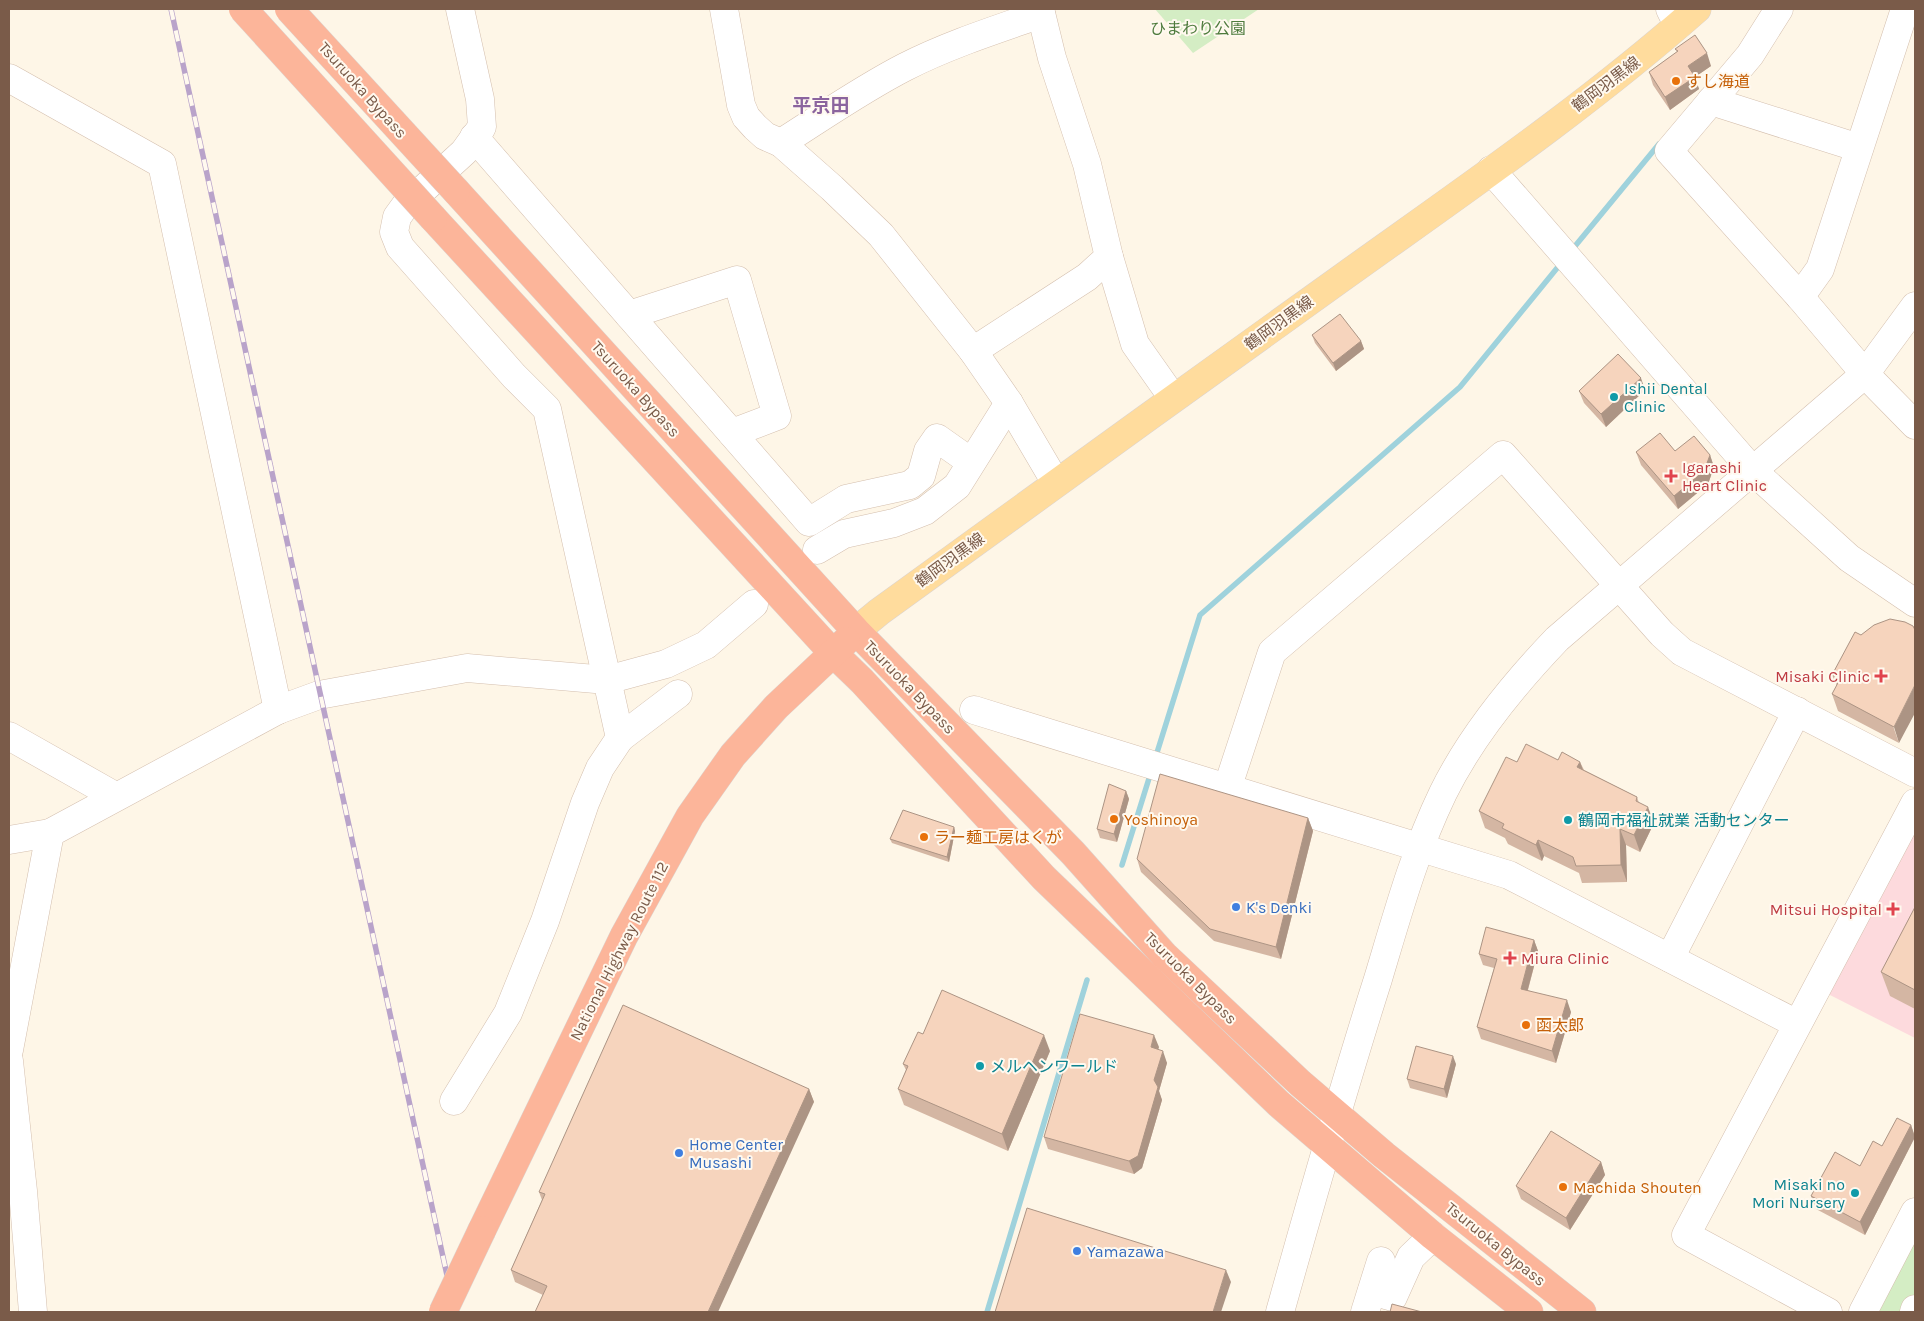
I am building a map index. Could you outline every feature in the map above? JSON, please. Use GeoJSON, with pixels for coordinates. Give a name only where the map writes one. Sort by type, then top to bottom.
{"type":"FeatureCollection","features":[{"type":"Feature","properties":{"kind":"highway","name":"Tsuruoka Bypass"},"geometry":{"type":"LineString","coordinates":[[243,9],[832,652],[862,681],[1044,878],[1280,1104],[1433,1236],[1529,1312]]}},
{"type":"Feature","properties":{"kind":"highway","name":"Tsuruoka Bypass"},"geometry":{"type":"LineString","coordinates":[[289,9],[856,631],[1073,853],[1164,954],[1300,1083],[1336,1114],[1384,1155],[1582,1312]]}},
{"type":"Feature","properties":{"kind":"highway","name":"National Highway Route 112"},"geometry":{"type":"LineString","coordinates":[[443,1312],[624,936],[690,816],[733,755],[776,707],[856,631]]}},
{"type":"Feature","properties":{"kind":"main road","name":"鶴岡羽黒線"},"geometry":{"type":"LineString","coordinates":[[856,631],[879,612],[1491,170],[1638,61],[1682,14]]}},
{"type":"Feature","properties":{"kind":"street"},"geometry":{"type":"LineString","coordinates":[[460,9],[483,113],[482,127],[464,152],[405,206],[397,217],[394,232],[400,247],[514,376],[547,409],[620,738]]}},
{"type":"Feature","properties":{"kind":"street"},"geometry":{"type":"LineString","coordinates":[[724,9],[741,105],[746,117],[766,136],[781,143],[832,188],[880,236],[973,351],[1009,403],[1056,483]]}},
{"type":"Feature","properties":{"kind":"street"},"geometry":{"type":"LineString","coordinates":[[1779,9],[1750,56],[1669,151],[1800,297],[1865,374],[1915,426]]}},
{"type":"Feature","properties":{"kind":"street"},"geometry":{"type":"LineString","coordinates":[[1800,297],[1820,268],[1905,9]]}},
{"type":"Feature","properties":{"kind":"street"},"geometry":{"type":"LineString","coordinates":[[781,143],[874,84],[907,66],[1040,11],[1054,66],[1087,164],[1109,257],[1135,344],[1173,398]]}},
{"type":"Feature","properties":{"kind":"street"},"geometry":{"type":"LineString","coordinates":[[9,78],[162,164],[278,710]]}},
{"type":"Feature","properties":{"kind":"street"},"geometry":{"type":"LineString","coordinates":[[1712,101],[1859,148]]}},
{"type":"Feature","properties":{"kind":"street"},"geometry":{"type":"LineString","coordinates":[[474,137],[809,522],[846,499],[910,485],[921,476],[928,451],[937,438],[971,462]]}},
{"type":"Feature","properties":{"kind":"street"},"geometry":{"type":"LineString","coordinates":[[1491,170],[1753,471],[1849,558],[1915,603]]}},
{"type":"Feature","properties":{"kind":"street"},"geometry":{"type":"LineString","coordinates":[[973,351],[1087,277],[1109,257]]}},
{"type":"Feature","properties":{"kind":"street"},"geometry":{"type":"LineString","coordinates":[[629,315],[737,280],[777,416],[732,433]]}},
{"type":"Feature","properties":{"kind":"street"},"geometry":{"type":"LineString","coordinates":[[1280,1312],[1326,1145],[1419,847],[1454,774],[1501,703],[1557,639],[1865,374],[1914,311]]}},
{"type":"Feature","properties":{"kind":"street"},"geometry":{"type":"LineString","coordinates":[[817,550],[844,534],[894,523],[925,511],[956,486],[1009,403]]}},
{"type":"Feature","properties":{"kind":"street"},"geometry":{"type":"LineString","coordinates":[[1227,789],[1272,652],[1503,455],[1662,634],[1682,652],[1915,773]]}},
{"type":"Feature","properties":{"kind":"street"},"geometry":{"type":"LineString","coordinates":[[9,840],[50,833],[115,796],[278,710],[319,695],[466,668],[607,680],[666,664],[706,645],[754,604]]}},
{"type":"Feature","properties":{"kind":"street"},"geometry":{"type":"LineString","coordinates":[[454,1101],[508,1013],[545,921],[585,803],[600,768],[620,738],[678,694]]}},
{"type":"Feature","properties":{"kind":"street"},"geometry":{"type":"LineString","coordinates":[[974,710],[1509,875],[1797,1024]]}},
{"type":"Feature","properties":{"kind":"street"},"geometry":{"type":"LineString","coordinates":[[1670,958],[1797,711]]}},
{"type":"Feature","properties":{"kind":"street"},"geometry":{"type":"LineString","coordinates":[[9,736],[115,796]]}},
{"type":"Feature","properties":{"kind":"street"},"geometry":{"type":"LineString","coordinates":[[1828,1312],[1686,1234],[1915,804]]}},
{"type":"Feature","properties":{"kind":"street"},"geometry":{"type":"LineString","coordinates":[[9,1050],[50,833]]}},
{"type":"Feature","properties":{"kind":"street"},"geometry":{"type":"LineString","coordinates":[[9,1061],[23,1191],[33,1312]]}},
{"type":"Feature","properties":{"kind":"street"},"geometry":{"type":"LineString","coordinates":[[1863,1312],[1915,1212]]}},
{"type":"Feature","properties":{"kind":"street"},"geometry":{"type":"LineString","coordinates":[[1381,1261],[1368,1302],[1393,1297],[1411,1257],[1433,1236]]}},
{"type":"Feature","properties":{"kind":"shaded area","name":"Mitsui Hospital"},"geometry":{"type":"Polygon","coordinates":[[[1915,826],[1915,1038],[1826,993],[1915,826]]]}},
{"type":"Feature","properties":{"kind":"green space","name":"ひまわり公園"},"geometry":{"type":"Polygon","coordinates":[[[1155,9],[1259,9],[1193,53],[1155,9]]]}},
{"type":"Feature","properties":{"kind":"green space"},"geometry":{"type":"Polygon","coordinates":[[[1915,1225],[1915,1312],[1871,1312],[1915,1225]]]}},
{"type":"Feature","properties":{"kind":"building"},"geometry":{"type":"Polygon","coordinates":[[[1695,35],[1707,53],[1688,66],[1695,77],[1665,97],[1649,72],[1678,51],[1675,49],[1695,35]]]}},
{"type":"Feature","properties":{"kind":"building"},"geometry":{"type":"Polygon","coordinates":[[[1340,314],[1361,341],[1333,363],[1312,335],[1340,314]]]}},
{"type":"Feature","properties":{"kind":"building"},"geometry":{"type":"Polygon","coordinates":[[[1618,354],[1641,378],[1601,414],[1579,391],[1618,354]]]}},
{"type":"Feature","properties":{"kind":"building"},"geometry":{"type":"Polygon","coordinates":[[[1660,433],[1675,451],[1694,436],[1710,455],[1704,471],[1674,496],[1636,452],[1660,433]]]}},
{"type":"Feature","properties":{"kind":"building","name":"Misaki Clinic"},"geometry":{"type":"Polygon","coordinates":[[[1890,619],[1905,622],[1913,626],[1915,630],[1915,685],[1894,727],[1832,694],[1840,679],[1832,675],[1855,632],[1861,635],[1874,625],[1890,619]]]}},
{"type":"Feature","properties":{"kind":"building","name":"鶴岡市福祉就業 活動センター"},"geometry":{"type":"Polygon","coordinates":[[[1526,744],[1558,760],[1562,752],[1580,762],[1577,767],[1637,797],[1636,801],[1648,807],[1634,835],[1620,829],[1621,865],[1576,866],[1573,857],[1538,840],[1536,845],[1502,828],[1504,824],[1479,811],[1506,757],[1517,762],[1526,744]]]}},
{"type":"Feature","properties":{"kind":"building","name":"K's Denki"},"geometry":{"type":"Polygon","coordinates":[[[1160,774],[1308,818],[1276,947],[1210,929],[1137,859],[1160,774]]]}},
{"type":"Feature","properties":{"kind":"building"},"geometry":{"type":"Polygon","coordinates":[[[1109,784],[1126,791],[1114,834],[1097,829],[1109,784]]]}},
{"type":"Feature","properties":{"kind":"building","name":"ラー麺工房はくが"},"geometry":{"type":"Polygon","coordinates":[[[903,810],[954,827],[947,857],[890,839],[903,810]]]}},
{"type":"Feature","properties":{"kind":"building"},"geometry":{"type":"Polygon","coordinates":[[[1915,907],[1915,990],[1881,972],[1915,907]]]}},
{"type":"Feature","properties":{"kind":"building"},"geometry":{"type":"Polygon","coordinates":[[[1486,927],[1534,940],[1521,989],[1567,1000],[1552,1051],[1477,1027],[1497,959],[1479,954],[1486,927]]]}},
{"type":"Feature","properties":{"kind":"building","name":"メルヘンワールド"},"geometry":{"type":"Polygon","coordinates":[[[942,990],[1044,1035],[1002,1134],[898,1089],[908,1066],[903,1064],[918,1032],[923,1034],[942,990]]]}},
{"type":"Feature","properties":{"kind":"building","name":"Home Center Musashi"},"geometry":{"type":"Polygon","coordinates":[[[623,1005],[809,1089],[708,1312],[535,1312],[547,1286],[511,1270],[545,1194],[539,1192],[623,1005]]]}},
{"type":"Feature","properties":{"kind":"building"},"geometry":{"type":"Polygon","coordinates":[[[1080,1014],[1154,1035],[1151,1047],[1163,1051],[1154,1080],[1158,1087],[1138,1156],[1129,1161],[1044,1137],[1080,1014]]]}},
{"type":"Feature","properties":{"kind":"building"},"geometry":{"type":"Polygon","coordinates":[[[1416,1046],[1453,1056],[1444,1089],[1407,1079],[1416,1046]]]}},
{"type":"Feature","properties":{"kind":"building","name":"Misaki no Mori Nursery"},"geometry":{"type":"Polygon","coordinates":[[[1897,1118],[1911,1125],[1860,1222],[1811,1196],[1835,1152],[1860,1166],[1873,1141],[1882,1146],[1897,1118]]]}},
{"type":"Feature","properties":{"kind":"building","name":"Machida Shouten"},"geometry":{"type":"Polygon","coordinates":[[[1551,1131],[1601,1162],[1566,1218],[1516,1186],[1551,1131]]]}},
{"type":"Feature","properties":{"kind":"building","name":"Yamazawa"},"geometry":{"type":"Polygon","coordinates":[[[1027,1208],[1226,1270],[1213,1312],[995,1312],[1027,1208]]]}},
{"type":"Feature","properties":{"kind":"building"},"geometry":{"type":"Polygon","coordinates":[[[1392,1304],[1422,1312],[1390,1312],[1392,1304]]]}},
{"type":"Feature","properties":{"kind":"waterway"},"geometry":{"type":"LineString","coordinates":[[1571,251],[1659,144]]}},
{"type":"Feature","properties":{"kind":"waterway"},"geometry":{"type":"LineString","coordinates":[[1155,759],[1200,615],[1460,387],[1562,262]]}},
{"type":"Feature","properties":{"kind":"waterway"},"geometry":{"type":"LineString","coordinates":[[1122,865],[1151,772]]}},
{"type":"Feature","properties":{"kind":"waterway"},"geometry":{"type":"LineString","coordinates":[[987,1312],[1087,980]]}},
{"type":"Feature","properties":{"kind":"railway"},"geometry":{"type":"LineString","coordinates":[[171,9],[455,1312]]}},
{"type":"Feature","properties":{"kind":"place","name":"すし海道"},"geometry":{"type":"Point","coordinates":[1676,81]}},
{"type":"Feature","properties":{"kind":"place","name":"Ishii Dental Clinic"},"geometry":{"type":"Point","coordinates":[1614,397]}},
{"type":"Feature","properties":{"kind":"place","name":"Igarashi Heart Clinic"},"geometry":{"type":"Point","coordinates":[1671,476]}},
{"type":"Feature","properties":{"kind":"place","name":"Misaki Clinic"},"geometry":{"type":"Point","coordinates":[1881,676]}},
{"type":"Feature","properties":{"kind":"place","name":"Yoshinoya"},"geometry":{"type":"Point","coordinates":[1114,819]}},
{"type":"Feature","properties":{"kind":"place","name":"鶴岡市福祉就業 活動センター"},"geometry":{"type":"Point","coordinates":[1568,820]}},
{"type":"Feature","properties":{"kind":"place","name":"ラー麺工房はくが"},"geometry":{"type":"Point","coordinates":[924,837]}},
{"type":"Feature","properties":{"kind":"place","name":"K's Denki"},"geometry":{"type":"Point","coordinates":[1236,907]}},
{"type":"Feature","properties":{"kind":"place","name":"Mitsui Hospital"},"geometry":{"type":"Point","coordinates":[1893,909]}},
{"type":"Feature","properties":{"kind":"place","name":"Miura Clinic"},"geometry":{"type":"Point","coordinates":[1510,958]}},
{"type":"Feature","properties":{"kind":"place","name":"函太郎"},"geometry":{"type":"Point","coordinates":[1526,1025]}},
{"type":"Feature","properties":{"kind":"place","name":"メルヘンワールド"},"geometry":{"type":"Point","coordinates":[980,1066]}},
{"type":"Feature","properties":{"kind":"place","name":"Home Center Musashi"},"geometry":{"type":"Point","coordinates":[679,1153]}},
{"type":"Feature","properties":{"kind":"place","name":"Machida Shouten"},"geometry":{"type":"Point","coordinates":[1563,1187]}},
{"type":"Feature","properties":{"kind":"place","name":"Misaki no Mori Nursery"},"geometry":{"type":"Point","coordinates":[1855,1193]}},
{"type":"Feature","properties":{"kind":"place","name":"Yamazawa"},"geometry":{"type":"Point","coordinates":[1077,1251]}},
{"type":"Feature","properties":{"kind":"district","name":"平京田"},"geometry":{"type":"Point","coordinates":[821,106]}}]}
